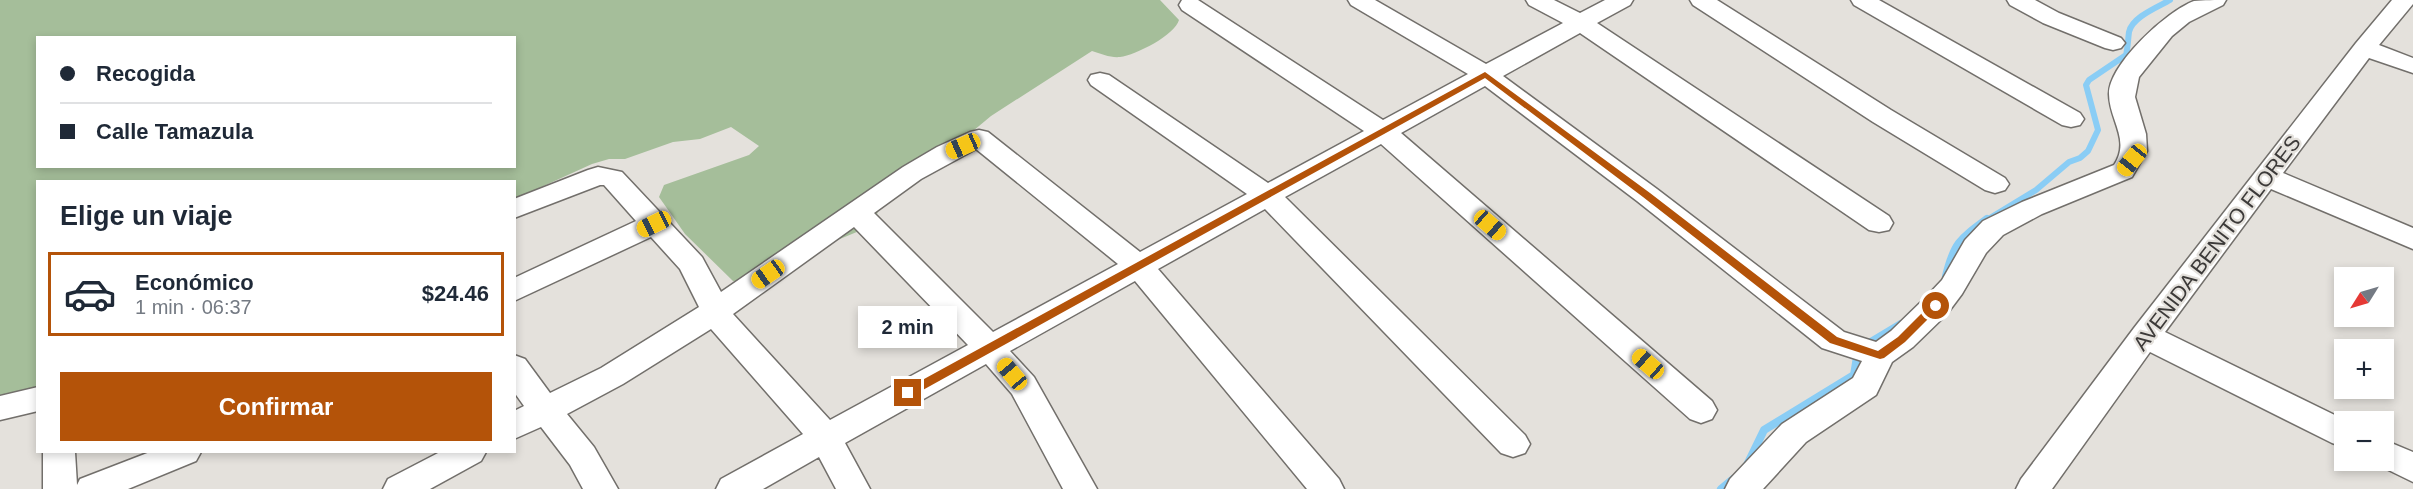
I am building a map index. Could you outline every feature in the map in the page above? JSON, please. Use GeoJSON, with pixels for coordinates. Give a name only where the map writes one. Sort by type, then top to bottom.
{"type":"FeatureCollection","features":[{"type":"Feature","properties":{"kind":"street"},"geometry":{"type":"LineString","coordinates":[[1359,0],[1485,74],[1647,195],[1833,340],[1880,355]]}},
{"type":"Feature","properties":{"kind":"street"},"geometry":{"type":"LineString","coordinates":[[1537,0],[1579,22],[1879,223]]}},
{"type":"Feature","properties":{"kind":"street"},"geometry":{"type":"LineString","coordinates":[[733,489],[1622,0]]}},
{"type":"Feature","properties":{"kind":"street"},"geometry":{"type":"LineString","coordinates":[[1701,0],[1882,116],[1995,184]]}},
{"type":"Feature","properties":{"kind":"street"},"geometry":{"type":"LineString","coordinates":[[1862,0],[2072,119]]}},
{"type":"Feature","properties":{"kind":"street"},"geometry":{"type":"LineString","coordinates":[[2018,0],[2051,18],[2114,43]]}},
{"type":"Feature","properties":{"kind":"street"},"geometry":{"type":"LineString","coordinates":[[1742,489],[1794,433],[1865,386],[1880,355],[1902,339],[1936,306],[1952,286],[1976,247],[1993,228],[2032,208],[2123,171],[2132,160],[2136,148],[2135,136],[2121,96],[2128,73],[2157,35],[2174,22],[2215,0]]}},
{"type":"Feature","properties":{"kind":"street","name":"AVENIDA BENITO FLORES"},"geometry":{"type":"LineString","coordinates":[[2033,489],[2145,336],[2364,48],[2404,0]]}},
{"type":"Feature","properties":{"kind":"street"},"geometry":{"type":"LineString","coordinates":[[1190,5],[1384,132],[1701,410]]}},
{"type":"Feature","properties":{"kind":"street"},"geometry":{"type":"LineString","coordinates":[[2364,48],[2413,66]]}},
{"type":"Feature","properties":{"kind":"street"},"geometry":{"type":"LineString","coordinates":[[1100,80],[1267,195],[1513,444]]}},
{"type":"Feature","properties":{"kind":"street"},"geometry":{"type":"LineString","coordinates":[[516,425],[612,376],[716,312],[912,173],[946,153],[979,138],[1139,266],[1327,489]]}},
{"type":"Feature","properties":{"kind":"street"},"geometry":{"type":"LineString","coordinates":[[516,207],[598,176],[612,178],[697,272],[720,319],[825,438],[853,489]]}},
{"type":"Feature","properties":{"kind":"street"},"geometry":{"type":"LineString","coordinates":[[2267,177],[2413,239]]}},
{"type":"Feature","properties":{"kind":"street"},"geometry":{"type":"LineString","coordinates":[[856,212],[990,348],[1023,386],[1080,489]]}},
{"type":"Feature","properties":{"kind":"street"},"geometry":{"type":"LineString","coordinates":[[516,290],[654,224]]}},
{"type":"Feature","properties":{"kind":"street"},"geometry":{"type":"LineString","coordinates":[[2145,336],[2334,429]]}},
{"type":"Feature","properties":{"kind":"street"},"geometry":{"type":"LineString","coordinates":[[516,370],[582,456],[601,489]]}},
{"type":"Feature","properties":{"kind":"street"},"geometry":{"type":"LineString","coordinates":[[0,408],[36,399]]}},
{"type":"Feature","properties":{"kind":"street"},"geometry":{"type":"LineString","coordinates":[[59,453],[60,489]]}},
{"type":"Feature","properties":{"kind":"street"},"geometry":{"type":"LineString","coordinates":[[92,489],[182,453]]}},
{"type":"Feature","properties":{"kind":"street"},"geometry":{"type":"LineString","coordinates":[[400,489],[467,453]]}},
{"type":"Feature","properties":{"kind":"street"},"geometry":{"type":"LineString","coordinates":[[2394,458],[2413,468]]}},
{"type":"Feature","properties":{"kind":"street"},"geometry":{"type":"LineString","coordinates":[[2407,489],[2413,478]]}},
{"type":"Feature","properties":{"kind":"green space"},"geometry":{"type":"Polygon","coordinates":[[[0,0],[1160,0],[1179,20],[1163,38],[1127,55],[1106,56],[1092,51],[991,116],[961,141],[884,197],[875,219],[864,229],[823,246],[770,288],[747,287],[733,281],[685,234],[659,197],[664,185],[749,155],[759,146],[731,127],[700,139],[673,142],[625,159],[609,159],[592,164],[516,199],[516,180],[36,180],[36,387],[0,395],[0,0]]]}},
{"type":"Feature","properties":{"kind":"waterway"},"geometry":{"type":"LineString","coordinates":[[1985,221],[2036,190],[2069,162],[2080,158],[2088,151],[2098,130],[2086,85],[2089,80],[2126,55],[2129,32],[2135,22],[2170,0]]}},
{"type":"Feature","properties":{"kind":"waterway"},"geometry":{"type":"LineString","coordinates":[[1946,276],[1959,243],[1987,219]]}},
{"type":"Feature","properties":{"kind":"waterway"},"geometry":{"type":"LineString","coordinates":[[1866,345],[1901,324]]}},
{"type":"Feature","properties":{"kind":"waterway"},"geometry":{"type":"LineString","coordinates":[[1747,465],[1764,430],[1854,375],[1858,351]]}},
{"type":"Feature","properties":{"kind":"waterway"},"geometry":{"type":"LineString","coordinates":[[1721,489],[1733,479]]}},
{"type":"Feature","properties":{"kind":"route"},"geometry":{"type":"LineString","coordinates":[[908,393],[1384,132],[1485,74],[1647,195],[1833,340],[1880,355],[1902,339],[1936,306]]}}]}
